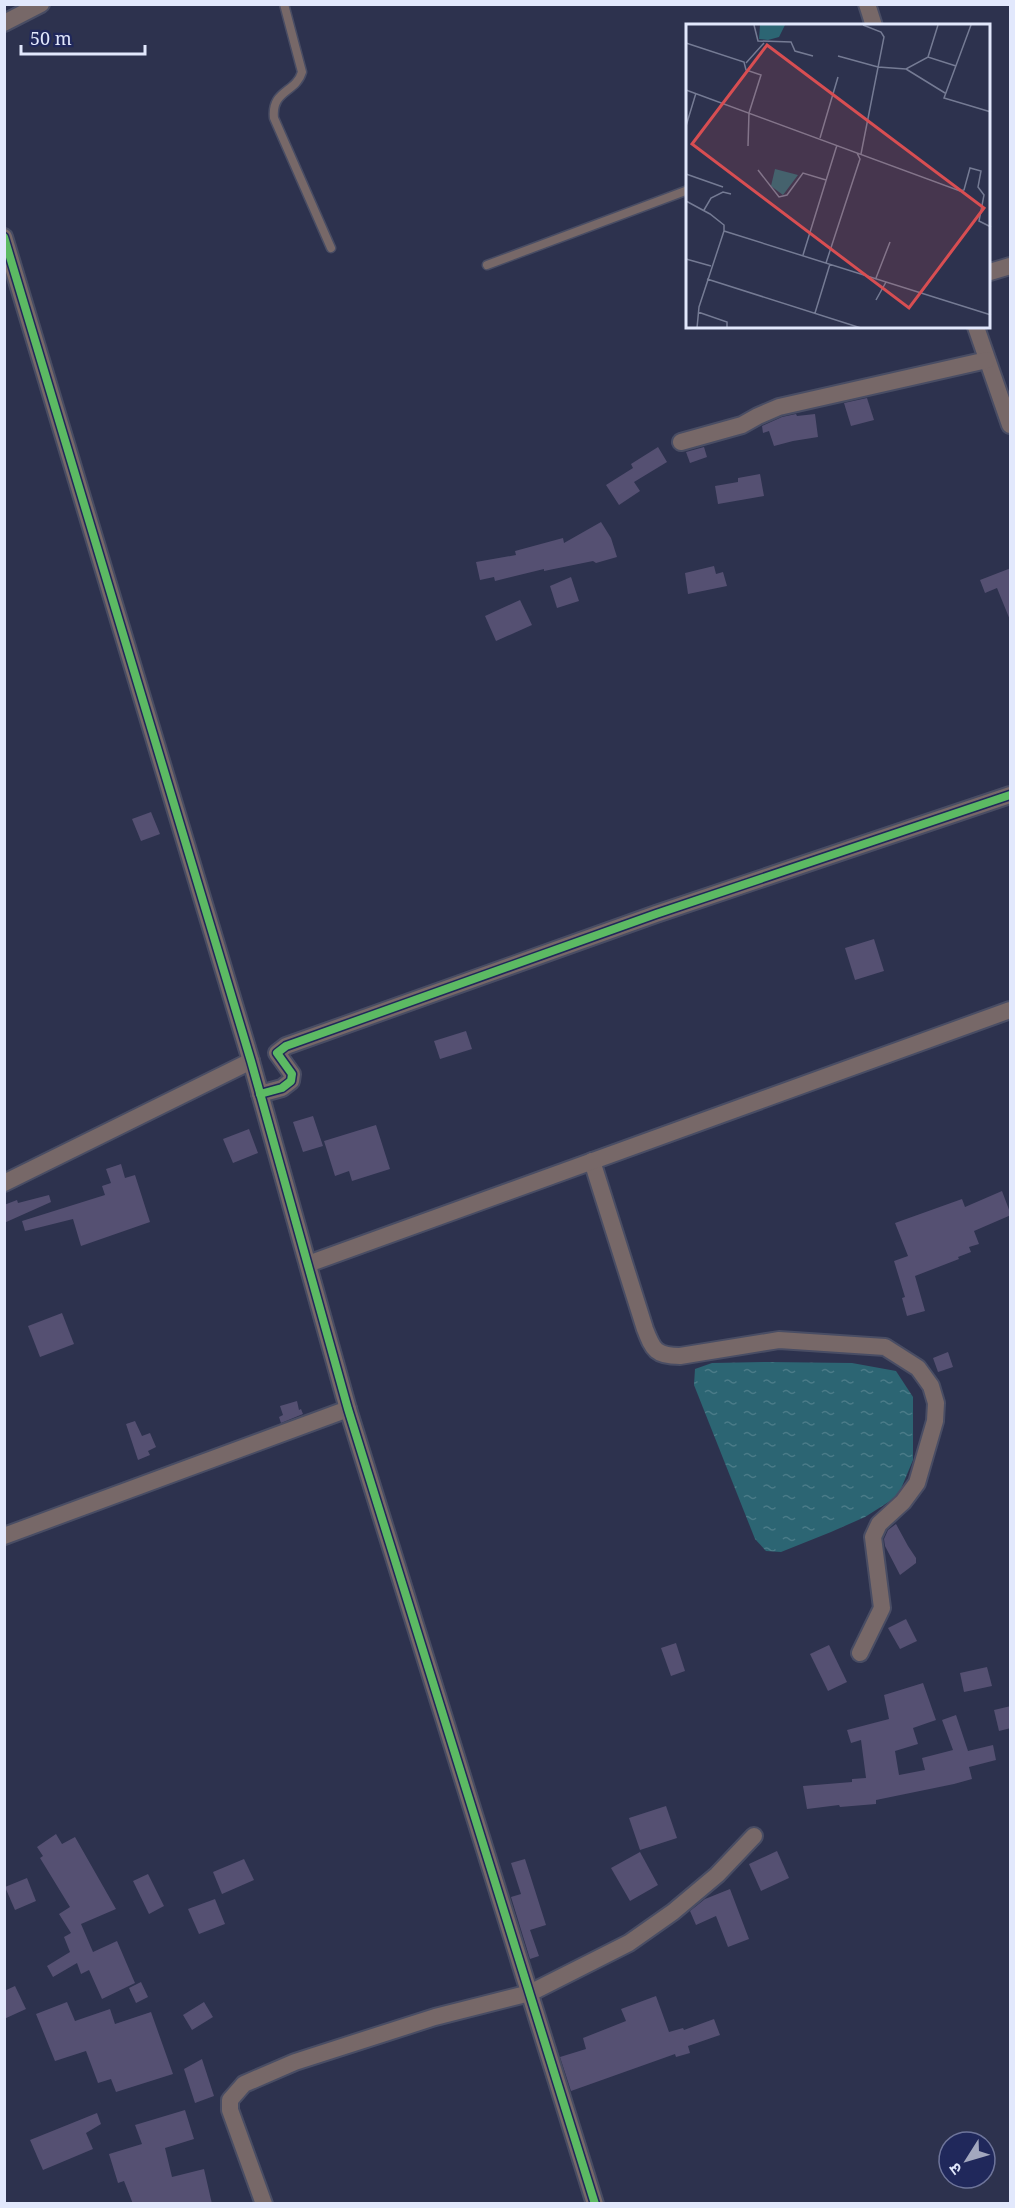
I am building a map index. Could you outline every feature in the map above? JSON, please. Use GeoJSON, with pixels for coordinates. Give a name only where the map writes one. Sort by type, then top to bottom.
{"type":"FeatureCollection","features":[{"type":"Feature","properties":{"kind":"street"},"geometry":{"type":"LineString","coordinates":[[4,23],[41,4]]}},
{"type":"Feature","properties":{"kind":"street"},"geometry":{"type":"LineString","coordinates":[[867,4],[873,24]]}},
{"type":"Feature","properties":{"kind":"street"},"geometry":{"type":"LineString","coordinates":[[4,237],[260,1094],[348,1409],[595,2204]]}},
{"type":"Feature","properties":{"kind":"street"},"geometry":{"type":"LineString","coordinates":[[991,272],[1011,266]]}},
{"type":"Feature","properties":{"kind":"street"},"geometry":{"type":"LineString","coordinates":[[976,328],[1011,425]]}},
{"type":"Feature","properties":{"kind":"street"},"geometry":{"type":"LineString","coordinates":[[681,442],[742,426],[779,407],[987,360]]}},
{"type":"Feature","properties":{"kind":"street"},"geometry":{"type":"LineString","coordinates":[[260,1094],[282,1088],[291,1081],[292,1074],[277,1053],[286,1046],[656,914],[1011,795]]}},
{"type":"Feature","properties":{"kind":"street"},"geometry":{"type":"LineString","coordinates":[[308,1264],[1011,1010]]}},
{"type":"Feature","properties":{"kind":"street"},"geometry":{"type":"LineString","coordinates":[[4,1183],[250,1061]]}},
{"type":"Feature","properties":{"kind":"street"},"geometry":{"type":"LineString","coordinates":[[592,1161],[645,1329],[650,1343],[657,1352],[664,1356],[680,1356],[779,1340],[885,1347],[918,1368],[931,1386],[936,1403],[935,1421],[917,1484],[903,1502],[879,1524],[873,1537],[882,1608],[860,1653]]}},
{"type":"Feature","properties":{"kind":"street"},"geometry":{"type":"LineString","coordinates":[[4,1536],[348,1409]]}},
{"type":"Feature","properties":{"kind":"street"},"geometry":{"type":"LineString","coordinates":[[264,2204],[230,2110],[230,2100],[244,2084],[295,2062],[435,2017],[530,1993],[629,1943],[673,1912],[717,1875],[754,1836]]}},
{"type":"Feature","properties":{"kind":"lane"},"geometry":{"type":"LineString","coordinates":[[284,4],[302,72],[295,84],[275,102],[274,118],[331,248]]}},
{"type":"Feature","properties":{"kind":"lane"},"geometry":{"type":"LineString","coordinates":[[487,265],[686,191]]}},
{"type":"Feature","properties":{"kind":"water"},"geometry":{"type":"Polygon","coordinates":[[[712,1363],[852,1363],[896,1371],[913,1397],[913,1460],[898,1496],[865,1517],[781,1552],[766,1551],[755,1539],[694,1385],[695,1369],[712,1363]]]}},
{"type":"Feature","properties":{"kind":"building"},"geometry":{"type":"Polygon","coordinates":[[[867,398],[874,420],[851,426],[844,403],[867,398]]]}},
{"type":"Feature","properties":{"kind":"building"},"geometry":{"type":"Polygon","coordinates":[[[796,414],[797,416],[815,414],[818,437],[774,446],[769,431],[763,433],[762,426],[782,417],[796,414]]]}},
{"type":"Feature","properties":{"kind":"building"},"geometry":{"type":"Polygon","coordinates":[[[658,447],[667,462],[634,482],[640,491],[619,505],[606,485],[633,468],[631,464],[658,447]]]}},
{"type":"Feature","properties":{"kind":"building"},"geometry":{"type":"Polygon","coordinates":[[[704,447],[707,457],[690,463],[686,452],[704,447]]]}},
{"type":"Feature","properties":{"kind":"building"},"geometry":{"type":"Polygon","coordinates":[[[760,474],[764,496],[718,504],[715,486],[738,482],[738,478],[760,474]]]}},
{"type":"Feature","properties":{"kind":"building"},"geometry":{"type":"Polygon","coordinates":[[[601,522],[611,538],[617,557],[596,563],[593,561],[544,571],[544,569],[495,581],[494,577],[480,580],[476,562],[516,555],[515,551],[563,538],[564,543],[601,522]]]}},
{"type":"Feature","properties":{"kind":"building"},"geometry":{"type":"Polygon","coordinates":[[[714,566],[716,574],[723,572],[727,586],[688,594],[685,573],[714,566]]]}},
{"type":"Feature","properties":{"kind":"building"},"geometry":{"type":"Polygon","coordinates":[[[1011,568],[1010,620],[997,588],[985,593],[980,580],[1011,568]]]}},
{"type":"Feature","properties":{"kind":"building"},"geometry":{"type":"Polygon","coordinates":[[[571,577],[579,601],[557,608],[550,586],[571,577]]]}},
{"type":"Feature","properties":{"kind":"building"},"geometry":{"type":"Polygon","coordinates":[[[520,600],[532,625],[496,641],[485,616],[520,600]]]}},
{"type":"Feature","properties":{"kind":"building"},"geometry":{"type":"Polygon","coordinates":[[[151,812],[160,834],[141,841],[132,819],[151,812]]]}},
{"type":"Feature","properties":{"kind":"building"},"geometry":{"type":"Polygon","coordinates":[[[874,939],[884,971],[855,980],[845,948],[874,939]]]}},
{"type":"Feature","properties":{"kind":"building"},"geometry":{"type":"Polygon","coordinates":[[[466,1031],[472,1049],[440,1059],[434,1041],[466,1031]]]}},
{"type":"Feature","properties":{"kind":"building"},"geometry":{"type":"Polygon","coordinates":[[[313,1116],[323,1146],[303,1152],[293,1122],[313,1116]]]}},
{"type":"Feature","properties":{"kind":"building"},"geometry":{"type":"Polygon","coordinates":[[[376,1125],[390,1169],[352,1181],[349,1171],[335,1176],[324,1141],[376,1125]]]}},
{"type":"Feature","properties":{"kind":"building"},"geometry":{"type":"Polygon","coordinates":[[[249,1129],[258,1153],[233,1163],[223,1139],[249,1129]]]}},
{"type":"Feature","properties":{"kind":"building"},"geometry":{"type":"Polygon","coordinates":[[[121,1164],[125,1178],[135,1175],[150,1222],[81,1246],[73,1219],[25,1231],[22,1221],[105,1195],[102,1186],[111,1183],[106,1169],[121,1164]]]}},
{"type":"Feature","properties":{"kind":"building"},"geometry":{"type":"Polygon","coordinates":[[[1002,1191],[1011,1215],[974,1231],[979,1244],[969,1247],[971,1252],[915,1276],[925,1311],[907,1316],[902,1298],[905,1297],[894,1261],[908,1256],[895,1223],[962,1199],[965,1207],[1002,1191]]]}},
{"type":"Feature","properties":{"kind":"building"},"geometry":{"type":"Polygon","coordinates":[[[49,1195],[51,1202],[4,1223],[4,1205],[17,1200],[18,1203],[49,1195]]]}},
{"type":"Feature","properties":{"kind":"building"},"geometry":{"type":"Polygon","coordinates":[[[62,1313],[74,1344],[40,1357],[28,1326],[62,1313]]]}},
{"type":"Feature","properties":{"kind":"building"},"geometry":{"type":"Polygon","coordinates":[[[948,1352],[953,1367],[938,1372],[933,1358],[948,1352]]]}},
{"type":"Feature","properties":{"kind":"building"},"geometry":{"type":"Polygon","coordinates":[[[297,1401],[299,1410],[301,1409],[303,1414],[281,1423],[279,1417],[283,1415],[280,1406],[297,1401]]]}},
{"type":"Feature","properties":{"kind":"building"},"geometry":{"type":"Polygon","coordinates":[[[135,1421],[142,1436],[150,1433],[156,1447],[148,1451],[150,1455],[138,1460],[126,1424],[135,1421]]]}},
{"type":"Feature","properties":{"kind":"building"},"geometry":{"type":"Polygon","coordinates":[[[896,1524],[916,1558],[916,1563],[900,1575],[885,1546],[884,1539],[888,1530],[896,1524]]]}},
{"type":"Feature","properties":{"kind":"building"},"geometry":{"type":"Polygon","coordinates":[[[906,1619],[917,1641],[900,1649],[888,1628],[906,1619]]]}},
{"type":"Feature","properties":{"kind":"building"},"geometry":{"type":"Polygon","coordinates":[[[676,1643],[685,1671],[671,1676],[661,1648],[676,1643]]]}},
{"type":"Feature","properties":{"kind":"building"},"geometry":{"type":"Polygon","coordinates":[[[829,1645],[847,1682],[828,1691],[810,1654],[829,1645]]]}},
{"type":"Feature","properties":{"kind":"building"},"geometry":{"type":"Polygon","coordinates":[[[987,1667],[992,1686],[964,1692],[960,1673],[987,1667]]]}},
{"type":"Feature","properties":{"kind":"building"},"geometry":{"type":"Polygon","coordinates":[[[923,1683],[936,1720],[913,1728],[918,1744],[895,1751],[899,1775],[925,1770],[922,1758],[953,1750],[942,1720],[956,1715],[968,1751],[993,1745],[996,1760],[969,1767],[972,1779],[954,1784],[876,1800],[876,1804],[807,1809],[803,1786],[852,1782],[852,1779],[866,1778],[861,1740],[851,1743],[847,1730],[889,1719],[884,1695],[923,1683]]]}},
{"type":"Feature","properties":{"kind":"building"},"geometry":{"type":"Polygon","coordinates":[[[1011,1706],[1011,1728],[999,1731],[994,1710],[1011,1706]]]}},
{"type":"Feature","properties":{"kind":"building"},"geometry":{"type":"Polygon","coordinates":[[[666,1806],[677,1838],[640,1850],[629,1818],[666,1806]]]}},
{"type":"Feature","properties":{"kind":"building"},"geometry":{"type":"Polygon","coordinates":[[[56,1834],[62,1844],[75,1837],[116,1909],[81,1924],[93,1952],[117,1941],[135,1983],[102,1999],[89,1970],[81,1974],[77,1963],[53,1977],[47,1966],[70,1952],[64,1937],[71,1933],[59,1914],[70,1907],[40,1858],[43,1856],[37,1847],[56,1834]]]}},
{"type":"Feature","properties":{"kind":"building"},"geometry":{"type":"Polygon","coordinates":[[[777,1851],[789,1878],[761,1891],[749,1864],[777,1851]]]}},
{"type":"Feature","properties":{"kind":"building"},"geometry":{"type":"Polygon","coordinates":[[[640,1852],[658,1885],[630,1901],[611,1868],[640,1852]]]}},
{"type":"Feature","properties":{"kind":"building"},"geometry":{"type":"Polygon","coordinates":[[[244,1859],[254,1880],[222,1894],[213,1872],[244,1859]]]}},
{"type":"Feature","properties":{"kind":"building"},"geometry":{"type":"Polygon","coordinates":[[[525,1859],[546,1925],[530,1930],[539,1956],[530,1959],[511,1897],[521,1894],[511,1863],[525,1859]]]}},
{"type":"Feature","properties":{"kind":"building"},"geometry":{"type":"Polygon","coordinates":[[[148,1874],[164,1906],[149,1914],[133,1881],[148,1874]]]}},
{"type":"Feature","properties":{"kind":"building"},"geometry":{"type":"Polygon","coordinates":[[[27,1878],[36,1901],[15,1910],[5,1887],[27,1878]]]}},
{"type":"Feature","properties":{"kind":"building"},"geometry":{"type":"Polygon","coordinates":[[[730,1889],[749,1939],[728,1947],[716,1916],[696,1925],[690,1911],[705,1899],[730,1889]]]}},
{"type":"Feature","properties":{"kind":"building"},"geometry":{"type":"Polygon","coordinates":[[[215,1899],[225,1924],[199,1934],[188,1909],[215,1899]]]}},
{"type":"Feature","properties":{"kind":"building"},"geometry":{"type":"Polygon","coordinates":[[[141,1982],[148,1997],[136,2003],[129,1988],[141,1982]]]}},
{"type":"Feature","properties":{"kind":"building"},"geometry":{"type":"Polygon","coordinates":[[[15,1986],[26,2009],[4,2019],[4,1991],[15,1986]]]}},
{"type":"Feature","properties":{"kind":"building"},"geometry":{"type":"Polygon","coordinates":[[[656,1996],[669,2032],[683,2028],[684,2030],[714,2019],[720,2035],[688,2046],[690,2053],[676,2057],[675,2054],[571,2091],[560,2057],[586,2049],[583,2038],[626,2021],[621,2009],[656,1996]]]}},
{"type":"Feature","properties":{"kind":"building"},"geometry":{"type":"Polygon","coordinates":[[[67,2002],[75,2021],[110,2009],[115,2024],[151,2012],[173,2074],[116,2092],[111,2079],[98,2083],[86,2051],[55,2061],[36,2014],[67,2002]]]}},
{"type":"Feature","properties":{"kind":"building"},"geometry":{"type":"Polygon","coordinates":[[[204,2002],[213,2017],[192,2030],[183,2015],[204,2002]]]}},
{"type":"Feature","properties":{"kind":"building"},"geometry":{"type":"Polygon","coordinates":[[[202,2059],[214,2096],[195,2103],[184,2069],[202,2059]]]}},
{"type":"Feature","properties":{"kind":"building"},"geometry":{"type":"Polygon","coordinates":[[[185,2110],[194,2139],[165,2148],[172,2177],[204,2169],[212,2204],[133,2204],[124,2181],[118,2183],[109,2154],[142,2144],[135,2125],[185,2110]]]}},
{"type":"Feature","properties":{"kind":"building"},"geometry":{"type":"Polygon","coordinates":[[[97,2113],[101,2124],[86,2133],[93,2149],[43,2170],[30,2140],[97,2113]]]}},
{"type":"Feature","properties":{"kind":"cycle path"},"geometry":{"type":"LineString","coordinates":[[4,237],[251,1061],[348,1409],[595,2204]]}},
{"type":"Feature","properties":{"kind":"cycle path"},"geometry":{"type":"LineString","coordinates":[[260,1094],[282,1088],[291,1081],[292,1074],[277,1053],[286,1046],[656,914],[1010,795]]}}]}
